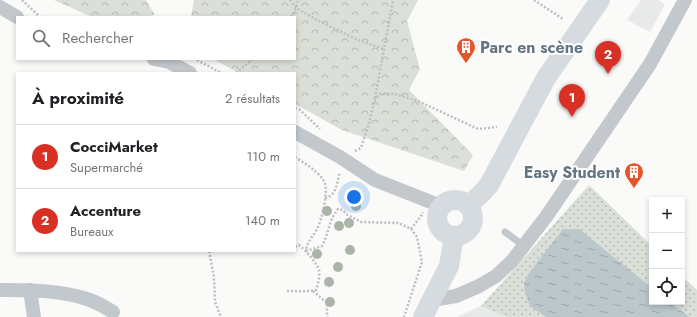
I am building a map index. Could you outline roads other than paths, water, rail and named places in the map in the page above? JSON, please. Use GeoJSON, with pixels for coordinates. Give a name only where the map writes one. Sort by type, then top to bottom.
{"type":"FeatureCollection","features":[{"type":"Feature","properties":{"kind":"street"},"geometry":{"type":"LineString","coordinates":[[469,205],[489,185],[546,78],[600,0]]}},
{"type":"Feature","properties":{"kind":"street"},"geometry":{"type":"LineString","coordinates":[[428,308],[479,286],[496,276],[512,261],[546,217],[650,64],[685,0]]}},
{"type":"Feature","properties":{"kind":"street"},"geometry":{"type":"LineString","coordinates":[[0,6],[16,16]]}},
{"type":"Feature","properties":{"kind":"street"},"geometry":{"type":"LineString","coordinates":[[159,60],[169,62],[188,72]]}},
{"type":"Feature","properties":{"kind":"street"},"geometry":{"type":"LineString","coordinates":[[296,132],[348,156],[375,180],[441,206]]}},
{"type":"Feature","properties":{"kind":"street"},"geometry":{"type":"LineString","coordinates":[[455,199],[462,200],[469,205],[473,211],[474,218],[472,226],[468,231],[462,235],[454,236],[446,234],[440,228],[437,221],[437,213],[441,206],[447,201],[455,199]]}},
{"type":"Feature","properties":{"kind":"street"},"geometry":{"type":"LineString","coordinates":[[428,308],[449,266],[454,236]]}},
{"type":"Feature","properties":{"kind":"street"},"geometry":{"type":"LineString","coordinates":[[0,290],[30,290],[68,294],[89,300],[113,312]]}},
{"type":"Feature","properties":{"kind":"street"},"geometry":{"type":"LineString","coordinates":[[30,290],[34,317]]}},
{"type":"Feature","properties":{"kind":"lane"},"geometry":{"type":"LineString","coordinates":[[505,232],[524,246]]}},
{"type":"Feature","properties":{"kind":"water"},"geometry":{"type":"Polygon","coordinates":[[[563,229],[579,229],[649,286],[649,305],[673,305],[690,317],[546,317],[530,306],[525,292],[524,283],[529,273],[563,229]]]}},
{"type":"Feature","properties":{"kind":"place","name":"Parc en scène"},"geometry":{"type":"Point","coordinates":[466,64]}},
{"type":"Feature","properties":{"kind":"place","name":"Accenture"},"geometry":{"type":"Point","coordinates":[608,74]}},
{"type":"Feature","properties":{"kind":"place","name":"CocciMarket"},"geometry":{"type":"Point","coordinates":[572,117]}},
{"type":"Feature","properties":{"kind":"place","name":"Easy Student"},"geometry":{"type":"Point","coordinates":[634,189]}}]}
